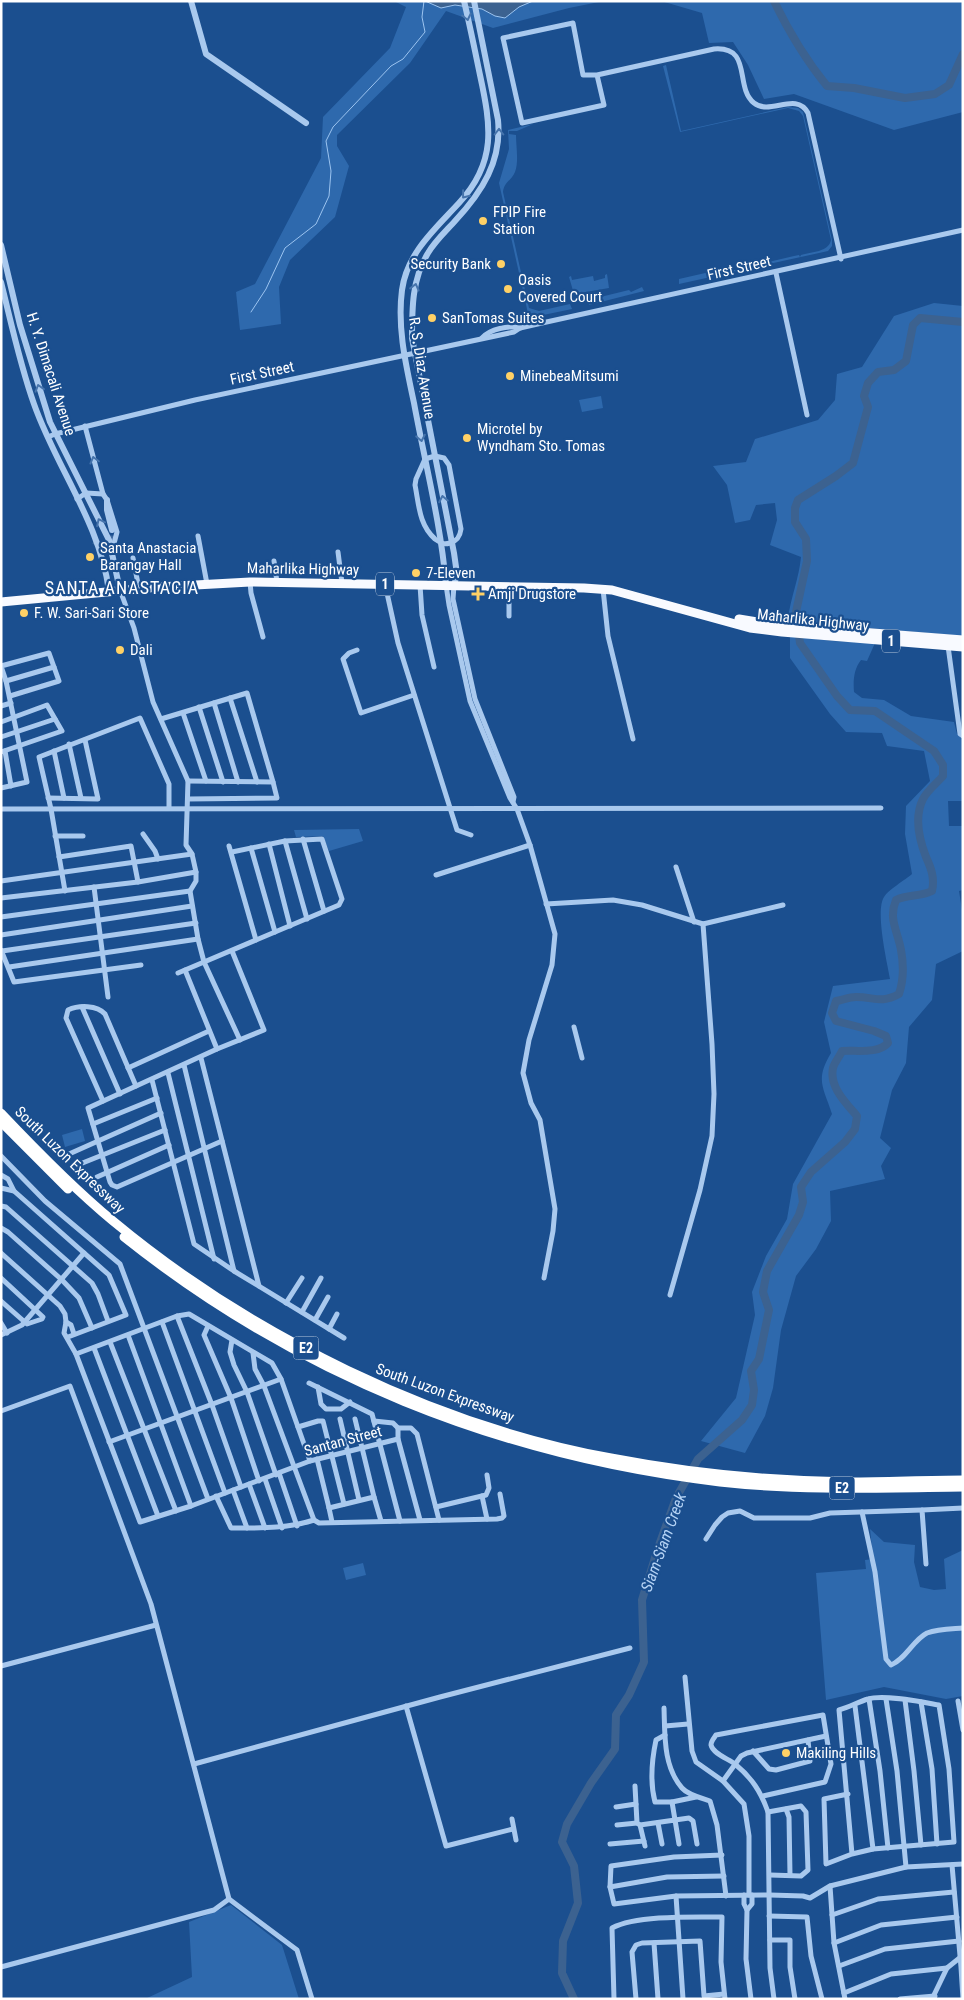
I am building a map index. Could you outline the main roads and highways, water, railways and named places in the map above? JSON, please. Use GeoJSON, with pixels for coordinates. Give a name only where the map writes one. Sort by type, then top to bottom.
{"type":"FeatureCollection","features":[{"type":"Feature","properties":{"kind":"highway","name":"Maharlika Highway"},"geometry":{"type":"LineString","coordinates":[[1,602],[120,590],[250,582],[603,589],[741,625],[963,647]]}},
{"type":"Feature","properties":{"kind":"highway","name":"Maharlika Highway"},"geometry":{"type":"LineString","coordinates":[[819,632],[963,640]]}},
{"type":"Feature","properties":{"kind":"highway","name":"South Luzon Expressway"},"geometry":{"type":"LineString","coordinates":[[1,1114],[77,1190],[127,1232],[221,1299],[268,1328],[362,1377],[414,1399],[498,1428],[592,1454],[670,1471]]}},
{"type":"Feature","properties":{"kind":"highway","name":"South Luzon Expressway"},"geometry":{"type":"LineString","coordinates":[[1,1122],[52,1175],[145,1254],[218,1305],[264,1334],[311,1359],[411,1405],[496,1435],[584,1459],[723,1478],[848,1488],[963,1487]]}},
{"type":"Feature","properties":{"kind":"highway","name":"South Luzon Expressway"},"geometry":{"type":"LineString","coordinates":[[723,1478],[850,1482],[963,1480]]}},
{"type":"Feature","properties":{"kind":"waterway"},"geometry":{"type":"LineString","coordinates":[[251,312],[266,289],[285,248],[316,224],[329,196],[331,171],[326,141],[333,127],[391,66],[403,59],[425,32],[422,17],[424,1]]}},
{"type":"Feature","properties":{"kind":"waterway"},"geometry":{"type":"LineString","coordinates":[[774,1],[798,45],[827,86],[854,88],[905,98],[935,94],[949,85],[963,54]]}},
{"type":"Feature","properties":{"kind":"waterway","name":"Siam-Siam Creek"},"geometry":{"type":"LineString","coordinates":[[574,1999],[562,1973],[563,1941],[578,1903],[574,1866],[562,1842],[567,1824],[591,1783],[615,1749],[616,1715],[629,1695],[644,1662],[642,1600],[676,1498],[698,1459],[742,1420],[752,1405],[754,1390],[751,1371],[759,1359],[769,1310],[763,1292],[767,1271],[799,1215],[803,1202],[801,1187],[811,1172],[845,1142],[855,1129],[857,1116],[836,1088],[832,1075],[834,1066],[842,1051],[879,1049],[888,1043],[886,1036],[836,1021],[832,1013],[836,1001],[851,997],[887,999],[899,994],[903,978],[903,967],[901,950],[893,919],[896,900],[928,893],[932,891],[933,886],[932,873],[923,850],[918,821],[920,806],[925,796],[943,776],[943,765],[934,751],[875,711],[850,710],[837,696],[800,643],[796,612],[807,561],[806,539],[795,522],[795,508],[798,500],[853,463],[868,407],[864,396],[868,383],[878,372],[894,370],[906,361],[913,325],[920,318],[963,322]]}},
{"type":"Feature","properties":{"kind":"tunnel"},"geometry":{"type":"LineString","coordinates":[[94,541],[100,545],[108,543],[112,536],[112,530]]}},
{"type":"Feature","properties":{"kind":"place","name":"FPIP Fire Station"},"geometry":{"type":"Point","coordinates":[483,221]}},
{"type":"Feature","properties":{"kind":"place","name":"Security Bank"},"geometry":{"type":"Point","coordinates":[501,264]}},
{"type":"Feature","properties":{"kind":"place","name":"Oasis Covered Court"},"geometry":{"type":"Point","coordinates":[508,289]}},
{"type":"Feature","properties":{"kind":"place","name":"SanTomas Suites"},"geometry":{"type":"Point","coordinates":[432,318]}},
{"type":"Feature","properties":{"kind":"place","name":"MinebeaMitsumi"},"geometry":{"type":"Point","coordinates":[510,376]}},
{"type":"Feature","properties":{"kind":"place","name":"Microtel by Wyndham Sto. Tomas"},"geometry":{"type":"Point","coordinates":[467,438]}},
{"type":"Feature","properties":{"kind":"place","name":"Santa Anastacia Barangay Hall"},"geometry":{"type":"Point","coordinates":[90,557]}},
{"type":"Feature","properties":{"kind":"place","name":"7-Eleven"},"geometry":{"type":"Point","coordinates":[416,573]}},
{"type":"Feature","properties":{"kind":"place","name":"Amji Drugstore"},"geometry":{"type":"Point","coordinates":[478,594]}},
{"type":"Feature","properties":{"kind":"place","name":"F. W. Sari-Sari Store"},"geometry":{"type":"Point","coordinates":[24,613]}},
{"type":"Feature","properties":{"kind":"place","name":"Dali"},"geometry":{"type":"Point","coordinates":[120,650]}},
{"type":"Feature","properties":{"kind":"place","name":"Makiling Hills"},"geometry":{"type":"Point","coordinates":[786,1753]}},
{"type":"Feature","properties":{"kind":"district","name":"SANTA ANASTACIA"},"geometry":{"type":"Point","coordinates":[122,588]}}]}
